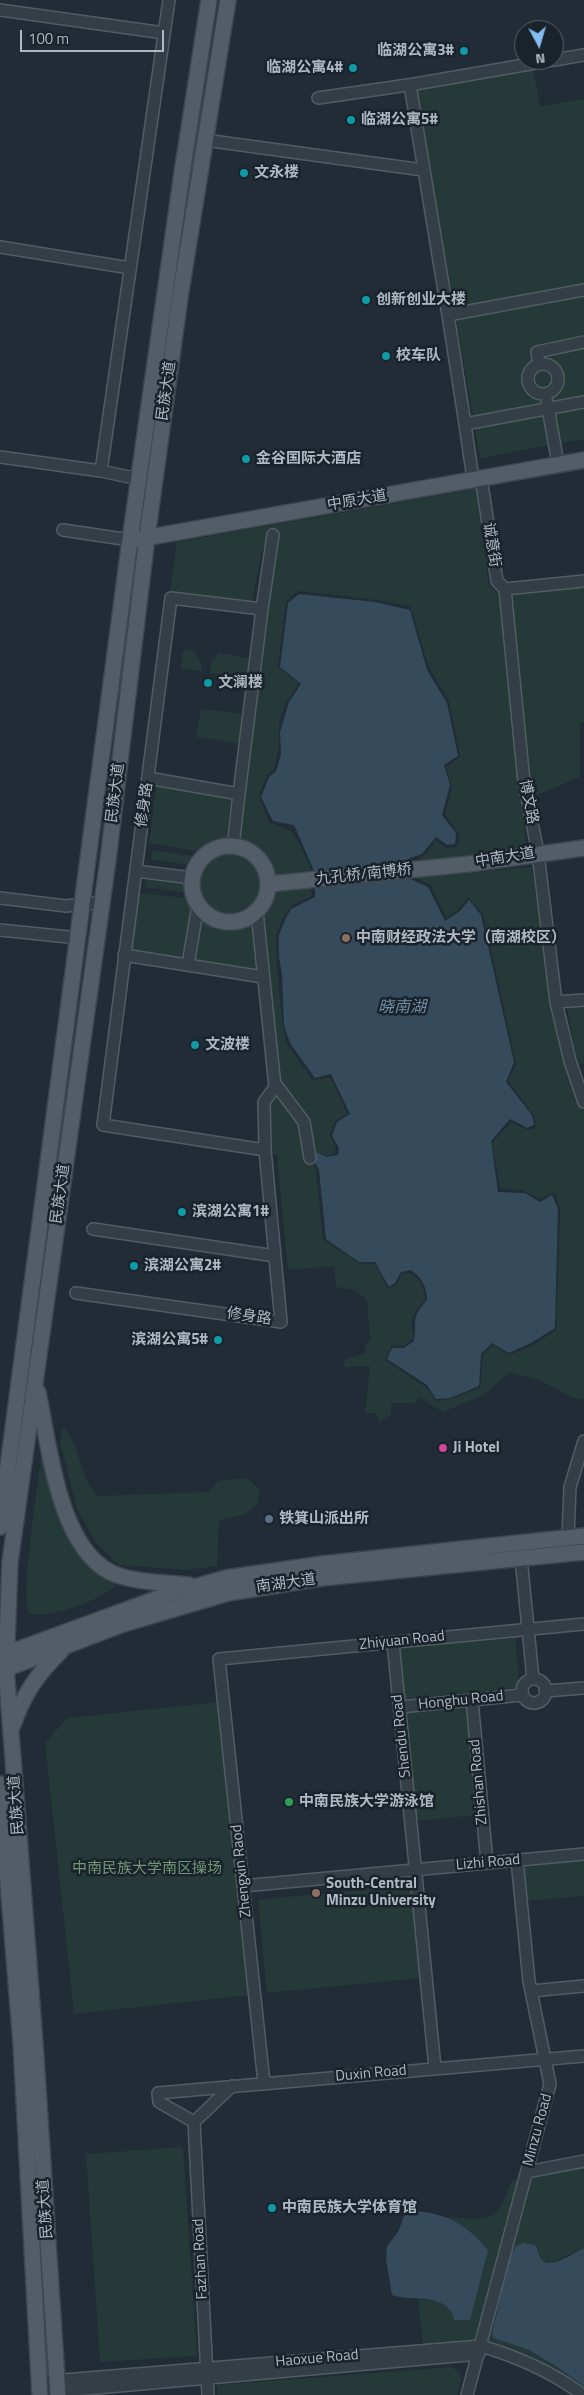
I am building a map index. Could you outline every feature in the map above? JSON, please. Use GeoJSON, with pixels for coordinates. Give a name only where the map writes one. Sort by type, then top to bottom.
{"type":"FeatureCollection","features":[{"type":"Feature","properties":{"kind":"main road","name":"民族大道"},"geometry":{"type":"LineString","coordinates":[[0,1527],[130,540],[209,0]]}},
{"type":"Feature","properties":{"kind":"main road","name":"民族大道"},"geometry":{"type":"LineString","coordinates":[[58,2389],[35,2043],[11,1733],[3,1662],[10,1562],[102,902],[147,537],[205,140],[228,0]]}},
{"type":"Feature","properties":{"kind":"main road","name":"中原大道"},"geometry":{"type":"LineString","coordinates":[[130,540],[584,460]]}},
{"type":"Feature","properties":{"kind":"main road"},"geometry":{"type":"LineString","coordinates":[[222,846],[233,846],[250,851],[259,858],[266,869],[269,884],[267,896],[257,912],[242,921],[223,922],[207,915],[198,905],[193,893],[192,878],[195,867],[205,855],[222,846]]}},
{"type":"Feature","properties":{"kind":"main road","name":"中南大道"},"geometry":{"type":"LineString","coordinates":[[426,868],[584,848]]}},
{"type":"Feature","properties":{"kind":"main road","name":"九孔桥/南博桥"},"geometry":{"type":"LineString","coordinates":[[269,884],[426,868]]}},
{"type":"Feature","properties":{"kind":"main road"},"geometry":{"type":"LineString","coordinates":[[36,1382],[60,1492],[70,1522],[84,1549],[101,1566],[122,1576],[196,1586]]}},
{"type":"Feature","properties":{"kind":"main road","name":"南湖大道"},"geometry":{"type":"LineString","coordinates":[[3,1662],[196,1586],[286,1568],[584,1536]]}},
{"type":"Feature","properties":{"kind":"main road","name":"南湖大道"},"geometry":{"type":"LineString","coordinates":[[3,1662],[68,1645],[123,1624],[228,1593],[322,1578],[584,1552]]}},
{"type":"Feature","properties":{"kind":"main road"},"geometry":{"type":"LineString","coordinates":[[11,1733],[18,1711],[32,1682],[41,1670],[68,1645]]}},
{"type":"Feature","properties":{"kind":"main road","name":"民族大道"},"geometry":{"type":"LineString","coordinates":[[0,1784],[21,2043],[40,2390]]}},
{"type":"Feature","properties":{"kind":"street"},"geometry":{"type":"LineString","coordinates":[[101,471],[169,0]]}},
{"type":"Feature","properties":{"kind":"street"},"geometry":{"type":"LineString","coordinates":[[0,10],[164,33]]}},
{"type":"Feature","properties":{"kind":"street"},"geometry":{"type":"LineString","coordinates":[[564,58],[584,55]]}},
{"type":"Feature","properties":{"kind":"street"},"geometry":{"type":"LineString","coordinates":[[318,98],[410,85],[514,67]]}},
{"type":"Feature","properties":{"kind":"street","name":"诚意街"},"geometry":{"type":"LineString","coordinates":[[410,85],[465,424],[497,581],[505,588]]}},
{"type":"Feature","properties":{"kind":"street"},"geometry":{"type":"LineString","coordinates":[[205,140],[424,170]]}},
{"type":"Feature","properties":{"kind":"street"},"geometry":{"type":"LineString","coordinates":[[0,247],[130,268]]}},
{"type":"Feature","properties":{"kind":"street"},"geometry":{"type":"LineString","coordinates":[[448,315],[584,290]]}},
{"type":"Feature","properties":{"kind":"street"},"geometry":{"type":"LineString","coordinates":[[539,364],[537,352],[584,342]]}},
{"type":"Feature","properties":{"kind":"street"},"geometry":{"type":"LineString","coordinates":[[539,364],[529,372],[528,382],[532,391],[546,395]]}},
{"type":"Feature","properties":{"kind":"street"},"geometry":{"type":"LineString","coordinates":[[539,364],[552,367],[558,376],[557,386],[546,395]]}},
{"type":"Feature","properties":{"kind":"street"},"geometry":{"type":"LineString","coordinates":[[546,395],[558,464]]}},
{"type":"Feature","properties":{"kind":"street"},"geometry":{"type":"LineString","coordinates":[[465,424],[584,402]]}},
{"type":"Feature","properties":{"kind":"street"},"geometry":{"type":"LineString","coordinates":[[0,457],[101,471],[139,479]]}},
{"type":"Feature","properties":{"kind":"street"},"geometry":{"type":"LineString","coordinates":[[63,530],[130,540]]}},
{"type":"Feature","properties":{"kind":"street"},"geometry":{"type":"LineString","coordinates":[[233,846],[262,609],[274,535]]}},
{"type":"Feature","properties":{"kind":"street"},"geometry":{"type":"LineString","coordinates":[[505,588],[584,581]]}},
{"type":"Feature","properties":{"kind":"street","name":"博文路"},"geometry":{"type":"LineString","coordinates":[[505,588],[524,782],[538,853],[556,1002],[570,1061],[584,1102]]}},
{"type":"Feature","properties":{"kind":"street","name":"修身路"},"geometry":{"type":"LineString","coordinates":[[262,609],[171,598],[103,1125],[264,1150]]}},
{"type":"Feature","properties":{"kind":"street"},"geometry":{"type":"LineString","coordinates":[[148,778],[239,794]]}},
{"type":"Feature","properties":{"kind":"street"},"geometry":{"type":"LineString","coordinates":[[136,871],[192,878]]}},
{"type":"Feature","properties":{"kind":"street"},"geometry":{"type":"LineString","coordinates":[[0,898],[66,906],[102,902]]}},
{"type":"Feature","properties":{"kind":"street"},"geometry":{"type":"LineString","coordinates":[[188,965],[198,905]]}},
{"type":"Feature","properties":{"kind":"street","name":"修身路"},"geometry":{"type":"LineString","coordinates":[[76,1293],[281,1322],[264,1150],[264,1102],[274,1087],[257,912]]}},
{"type":"Feature","properties":{"kind":"street"},"geometry":{"type":"LineString","coordinates":[[0,930],[78,938]]}},
{"type":"Feature","properties":{"kind":"street"},"geometry":{"type":"LineString","coordinates":[[124,955],[263,977]]}},
{"type":"Feature","properties":{"kind":"street"},"geometry":{"type":"LineString","coordinates":[[556,1002],[584,1000]]}},
{"type":"Feature","properties":{"kind":"street"},"geometry":{"type":"LineString","coordinates":[[277,1086],[304,1122],[310,1158]]}},
{"type":"Feature","properties":{"kind":"street"},"geometry":{"type":"LineString","coordinates":[[93,1228],[274,1256]]}},
{"type":"Feature","properties":{"kind":"street"},"geometry":{"type":"LineString","coordinates":[[568,1537],[570,1487],[582,1457],[584,1441]]}},
{"type":"Feature","properties":{"kind":"street"},"geometry":{"type":"LineString","coordinates":[[521,1558],[533,1679]]}},
{"type":"Feature","properties":{"kind":"street","name":"Zhiyuan Road"},"geometry":{"type":"LineString","coordinates":[[219,1659],[584,1624]]}},
{"type":"Feature","properties":{"kind":"street","name":"Shendu Road"},"geometry":{"type":"LineString","coordinates":[[393,1642],[435,2068]]}},
{"type":"Feature","properties":{"kind":"street","name":"Zhengxin Raod"},"geometry":{"type":"LineString","coordinates":[[219,1659],[264,2083]]}},
{"type":"Feature","properties":{"kind":"street"},"geometry":{"type":"LineString","coordinates":[[533,1679],[543,1684],[546,1691],[542,1699],[535,1703],[527,1701],[522,1695],[525,1683],[533,1679]]}},
{"type":"Feature","properties":{"kind":"street"},"geometry":{"type":"LineString","coordinates":[[546,1691],[584,1688]]}},
{"type":"Feature","properties":{"kind":"street","name":"Honghu Road"},"geometry":{"type":"LineString","coordinates":[[400,1707],[522,1695]]}},
{"type":"Feature","properties":{"kind":"street","name":"Zhishan Road"},"geometry":{"type":"LineString","coordinates":[[472,1700],[487,1863]]}},
{"type":"Feature","properties":{"kind":"street","name":"Lizhi Road"},"geometry":{"type":"LineString","coordinates":[[243,1886],[584,1854]]}},
{"type":"Feature","properties":{"kind":"street","name":"Minzu Road"},"geometry":{"type":"LineString","coordinates":[[467,2395],[550,2084],[531,1991],[518,1860]]}},
{"type":"Feature","properties":{"kind":"street"},"geometry":{"type":"LineString","coordinates":[[531,1991],[584,1986]]}},
{"type":"Feature","properties":{"kind":"street","name":"Duxin Road"},"geometry":{"type":"LineString","coordinates":[[194,2122],[159,2102],[158,2093],[584,2056]]}},
{"type":"Feature","properties":{"kind":"street"},"geometry":{"type":"LineString","coordinates":[[194,2122],[232,2086]]}},
{"type":"Feature","properties":{"kind":"street","name":"Fazhan Road"},"geometry":{"type":"LineString","coordinates":[[194,2122],[208,2395]]}},
{"type":"Feature","properties":{"kind":"street"},"geometry":{"type":"LineString","coordinates":[[527,2172],[584,2161]]}},
{"type":"Feature","properties":{"kind":"street","name":"Haoxue Road"},"geometry":{"type":"LineString","coordinates":[[40,2390],[206,2373],[480,2350],[527,2361],[557,2377],[583,2395]]}},
{"type":"Feature","properties":{"kind":"green space"},"geometry":{"type":"Polygon","coordinates":[[[514,67],[514,70],[533,70],[540,106],[584,99],[584,439],[480,458],[416,83],[514,67]]]}},
{"type":"Feature","properties":{"kind":"green space"},"geometry":{"type":"Polygon","coordinates":[[[476,489],[489,586],[501,595],[527,853],[412,862],[425,855],[436,840],[446,848],[457,847],[460,836],[445,814],[452,788],[446,767],[460,757],[449,701],[429,668],[410,606],[298,591],[286,602],[278,667],[299,684],[286,702],[279,724],[279,745],[274,770],[267,775],[259,796],[269,822],[291,831],[301,846],[311,870],[274,875],[270,862],[262,852],[252,844],[239,839],[266,605],[277,549],[262,550],[252,602],[170,592],[177,542],[476,489]]]}},
{"type":"Feature","properties":{"kind":"green space"},"geometry":{"type":"Polygon","coordinates":[[[584,585],[584,722],[580,723],[580,777],[532,797],[511,593],[584,585]]]}},
{"type":"Feature","properties":{"kind":"green space"},"geometry":{"type":"Polygon","coordinates":[[[185,649],[194,651],[202,664],[201,671],[181,669],[182,655],[185,649]]]}},
{"type":"Feature","properties":{"kind":"green space"},"geometry":{"type":"Polygon","coordinates":[[[219,653],[254,659],[251,679],[210,673],[211,662],[219,653]]]}},
{"type":"Feature","properties":{"kind":"green space"},"geometry":{"type":"Polygon","coordinates":[[[201,709],[246,714],[241,744],[196,737],[201,709]]]}},
{"type":"Feature","properties":{"kind":"green space"},"geometry":{"type":"Polygon","coordinates":[[[156,786],[231,800],[226,839],[211,842],[197,851],[149,843],[156,786]]]}},
{"type":"Feature","properties":{"kind":"green space"},"geometry":{"type":"Polygon","coordinates":[[[152,850],[198,857],[192,865],[151,860],[152,850]]]}},
{"type":"Feature","properties":{"kind":"green space"},"geometry":{"type":"Polygon","coordinates":[[[230,854],[246,859],[251,863],[255,868],[260,884],[255,900],[251,905],[246,909],[230,914],[214,909],[209,905],[205,900],[200,884],[205,868],[209,863],[214,859],[230,854]]]}},
{"type":"Feature","properties":{"kind":"green space"},"geometry":{"type":"Polygon","coordinates":[[[531,867],[555,1008],[566,1059],[584,1113],[584,1399],[573,1398],[541,1381],[510,1372],[484,1395],[443,1412],[420,1398],[415,1403],[391,1403],[391,1415],[379,1423],[376,1413],[365,1413],[370,1366],[344,1367],[345,1359],[365,1354],[365,1346],[370,1340],[367,1300],[355,1290],[336,1287],[334,1266],[288,1270],[277,1155],[268,1153],[266,1105],[277,1086],[261,917],[272,903],[274,890],[311,887],[312,896],[293,905],[289,909],[277,933],[276,940],[281,1007],[287,1043],[313,1080],[331,1077],[347,1114],[335,1121],[330,1136],[336,1148],[335,1154],[326,1156],[316,1151],[313,1162],[316,1170],[323,1239],[358,1263],[374,1264],[388,1289],[397,1285],[401,1274],[410,1273],[417,1278],[423,1288],[425,1300],[414,1315],[413,1339],[403,1346],[392,1345],[385,1360],[427,1388],[436,1401],[450,1399],[480,1388],[483,1355],[493,1345],[509,1355],[532,1346],[556,1330],[560,1210],[555,1192],[540,1199],[522,1190],[500,1189],[492,1143],[511,1122],[528,1130],[536,1128],[534,1115],[508,1081],[516,1064],[483,914],[468,897],[458,910],[446,918],[431,885],[416,878],[531,867]]]}},
{"type":"Feature","properties":{"kind":"green space"},"geometry":{"type":"Polygon","coordinates":[[[147,876],[189,882],[190,893],[145,887],[147,876]]]}},
{"type":"Feature","properties":{"kind":"green space"},"geometry":{"type":"Polygon","coordinates":[[[139,893],[187,898],[194,910],[185,961],[129,953],[139,893]]]}},
{"type":"Feature","properties":{"kind":"green space"},"geometry":{"type":"Polygon","coordinates":[[[201,918],[213,925],[227,929],[241,928],[254,922],[259,973],[192,962],[201,918]]]}},
{"type":"Feature","properties":{"kind":"green space"},"geometry":{"type":"Polygon","coordinates":[[[584,1005],[584,1064],[577,1063],[567,1006],[584,1005]]]}},
{"type":"Feature","properties":{"kind":"green space"},"geometry":{"type":"Polygon","coordinates":[[[63,1427],[74,1443],[87,1480],[97,1496],[209,1492],[218,1481],[248,1478],[260,1491],[257,1505],[245,1514],[219,1520],[217,1566],[186,1570],[119,1565],[96,1543],[77,1509],[60,1442],[63,1427]]]}},
{"type":"Feature","properties":{"kind":"green space"},"geometry":{"type":"Polygon","coordinates":[[[43,1455],[67,1534],[83,1559],[115,1582],[115,1586],[99,1597],[74,1607],[37,1615],[29,1613],[27,1586],[28,1564],[43,1455]]]}},
{"type":"Feature","properties":{"kind":"green space"},"geometry":{"type":"Polygon","coordinates":[[[515,1635],[519,1681],[514,1688],[403,1699],[398,1646],[515,1635]]]}},
{"type":"Feature","properties":{"kind":"green space","name":"中南民族大学南区操场"},"geometry":{"type":"Polygon","coordinates":[[[219,1702],[250,1995],[74,2014],[45,1743],[67,1718],[219,1702]]]}},
{"type":"Feature","properties":{"kind":"green space"},"geometry":{"type":"Polygon","coordinates":[[[467,1705],[477,1815],[415,1821],[405,1711],[467,1705]]]}},
{"type":"Feature","properties":{"kind":"green space"},"geometry":{"type":"Polygon","coordinates":[[[584,1860],[584,1896],[526,1901],[523,1866],[584,1860]]]}},
{"type":"Feature","properties":{"kind":"green space"},"geometry":{"type":"Polygon","coordinates":[[[412,1884],[421,1978],[267,1993],[258,1900],[412,1884]]]}},
{"type":"Feature","properties":{"kind":"green space"},"geometry":{"type":"Polygon","coordinates":[[[183,2147],[197,2356],[100,2362],[86,2154],[183,2147]]]}},
{"type":"Feature","properties":{"kind":"green space"},"geometry":{"type":"Polygon","coordinates":[[[584,2167],[584,2248],[551,2263],[542,2260],[537,2247],[532,2244],[514,2249],[497,2306],[493,2336],[529,2350],[556,2366],[584,2386],[584,2393],[526,2356],[423,2345],[418,2299],[442,2302],[452,2311],[482,2244],[446,2217],[473,2219],[489,2216],[501,2205],[512,2180],[584,2167]]]}},
{"type":"Feature","properties":{"kind":"green space"},"geometry":{"type":"Polygon","coordinates":[[[452,2367],[462,2376],[457,2395],[217,2395],[217,2385],[452,2367]]]}},
{"type":"Feature","properties":{"kind":"water","name":"晓南湖"},"geometry":{"type":"Polygon","coordinates":[[[299,594],[375,602],[410,610],[427,670],[447,703],[458,756],[444,765],[450,785],[442,815],[456,833],[455,844],[447,845],[436,837],[422,854],[410,858],[410,879],[428,887],[445,921],[460,911],[469,900],[481,915],[514,1062],[506,1082],[532,1115],[534,1125],[527,1128],[510,1119],[491,1141],[498,1192],[525,1193],[540,1202],[552,1195],[558,1209],[555,1328],[531,1343],[509,1353],[492,1343],[481,1354],[479,1386],[450,1398],[436,1399],[427,1385],[387,1359],[392,1348],[404,1348],[414,1341],[416,1316],[427,1300],[425,1287],[421,1280],[411,1270],[401,1272],[395,1283],[389,1287],[375,1262],[359,1262],[326,1239],[319,1170],[314,1160],[317,1152],[326,1157],[338,1155],[339,1148],[332,1136],[337,1122],[350,1114],[331,1074],[315,1078],[290,1043],[284,1026],[279,935],[291,909],[315,897],[315,873],[294,825],[273,821],[261,797],[269,777],[276,771],[281,755],[280,732],[289,702],[301,684],[280,667],[288,603],[299,594]]]}},
{"type":"Feature","properties":{"kind":"water"},"geometry":{"type":"Polygon","coordinates":[[[406,2211],[431,2213],[452,2220],[470,2232],[488,2250],[470,2320],[454,2320],[451,2311],[445,2305],[438,2302],[392,2295],[386,2259],[387,2246],[398,2232],[406,2211]]]}},
{"type":"Feature","properties":{"kind":"water"},"geometry":{"type":"Polygon","coordinates":[[[524,2243],[535,2245],[542,2260],[546,2263],[557,2262],[584,2248],[584,2386],[529,2350],[494,2338],[492,2334],[509,2259],[516,2246],[524,2243]]]}},
{"type":"Feature","properties":{"kind":"place","name":"临湖公寓3#"},"geometry":{"type":"Point","coordinates":[464,51]}},
{"type":"Feature","properties":{"kind":"place","name":"临湖公寓4#"},"geometry":{"type":"Point","coordinates":[353,68]}},
{"type":"Feature","properties":{"kind":"place","name":"临湖公寓5#"},"geometry":{"type":"Point","coordinates":[351,120]}},
{"type":"Feature","properties":{"kind":"place","name":"文永楼"},"geometry":{"type":"Point","coordinates":[244,173]}},
{"type":"Feature","properties":{"kind":"place","name":"创新创业大楼"},"geometry":{"type":"Point","coordinates":[366,300]}},
{"type":"Feature","properties":{"kind":"place","name":"校车队"},"geometry":{"type":"Point","coordinates":[386,356]}},
{"type":"Feature","properties":{"kind":"place","name":"金谷国际大酒店"},"geometry":{"type":"Point","coordinates":[246,459]}},
{"type":"Feature","properties":{"kind":"place","name":"文澜楼"},"geometry":{"type":"Point","coordinates":[208,683]}},
{"type":"Feature","properties":{"kind":"place","name":"中南财经政法大学（南湖校区）"},"geometry":{"type":"Point","coordinates":[346,938]}},
{"type":"Feature","properties":{"kind":"place","name":"文波楼"},"geometry":{"type":"Point","coordinates":[195,1045]}},
{"type":"Feature","properties":{"kind":"place","name":"滨湖公寓1#"},"geometry":{"type":"Point","coordinates":[182,1212]}},
{"type":"Feature","properties":{"kind":"place","name":"滨湖公寓2#"},"geometry":{"type":"Point","coordinates":[134,1266]}},
{"type":"Feature","properties":{"kind":"place","name":"滨湖公寓5#"},"geometry":{"type":"Point","coordinates":[218,1340]}},
{"type":"Feature","properties":{"kind":"place","name":"Ji Hotel"},"geometry":{"type":"Point","coordinates":[443,1448]}},
{"type":"Feature","properties":{"kind":"place","name":"铁箕山派出所"},"geometry":{"type":"Point","coordinates":[269,1519]}},
{"type":"Feature","properties":{"kind":"place","name":"中南民族大学游泳馆"},"geometry":{"type":"Point","coordinates":[289,1802]}},
{"type":"Feature","properties":{"kind":"place","name":"South-Central Minzu University"},"geometry":{"type":"Point","coordinates":[316,1893]}},
{"type":"Feature","properties":{"kind":"place","name":"中南民族大学体育馆"},"geometry":{"type":"Point","coordinates":[272,2208]}}]}
